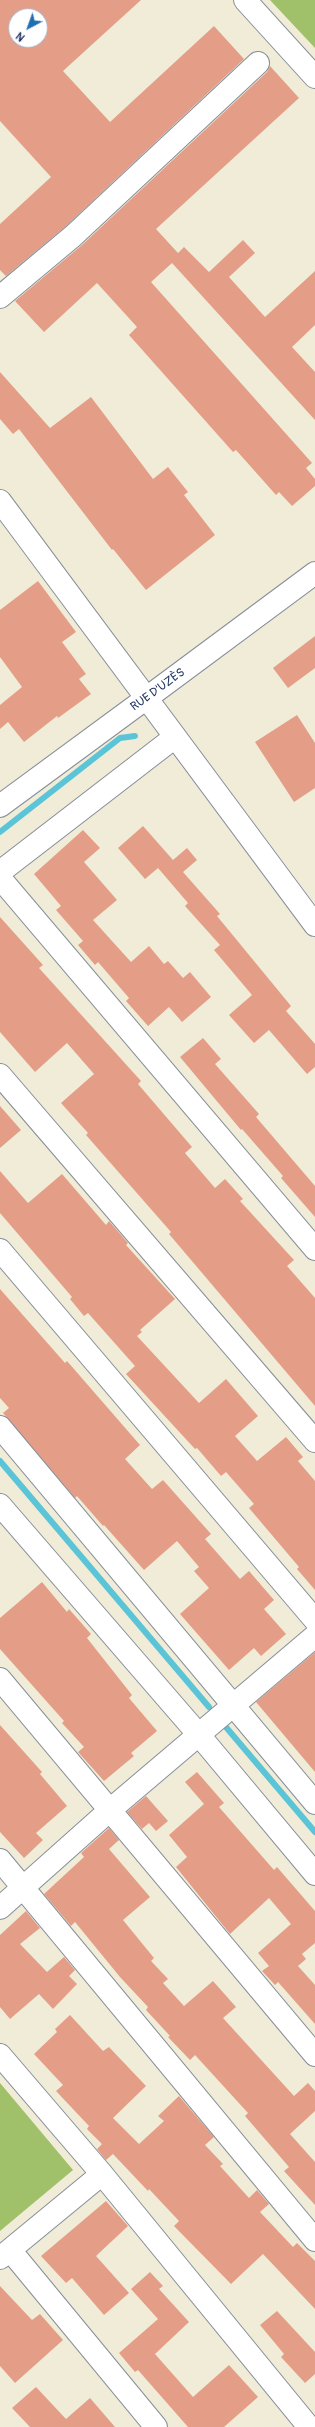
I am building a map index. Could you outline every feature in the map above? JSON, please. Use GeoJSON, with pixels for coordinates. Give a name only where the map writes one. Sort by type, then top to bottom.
{"type":"FeatureCollection","features":[{"type":"Feature","properties":{"kind":"street"},"geometry":{"type":"LineString","coordinates":[[245,0],[315,77]]}},
{"type":"Feature","properties":{"kind":"street"},"geometry":{"type":"LineString","coordinates":[[0,297],[73,236],[258,63]]}},
{"type":"Feature","properties":{"kind":"street"},"geometry":{"type":"LineString","coordinates":[[0,501],[148,697],[175,737],[315,925]]}},
{"type":"Feature","properties":{"kind":"street","name":"RUE D'UZÈS"},"geometry":{"type":"LineString","coordinates":[[0,806],[315,573]]}},
{"type":"Feature","properties":{"kind":"street"},"geometry":{"type":"LineString","coordinates":[[0,872],[175,737]]}},
{"type":"Feature","properties":{"kind":"street"},"geometry":{"type":"LineString","coordinates":[[0,878],[315,1249]]}},
{"type":"Feature","properties":{"kind":"street"},"geometry":{"type":"LineString","coordinates":[[0,1075],[315,1440]]}},
{"type":"Feature","properties":{"kind":"street"},"geometry":{"type":"LineString","coordinates":[[0,1250],[315,1620]]}},
{"type":"Feature","properties":{"kind":"street"},"geometry":{"type":"LineString","coordinates":[[0,1427],[315,1803]]}},
{"type":"Feature","properties":{"kind":"street"},"geometry":{"type":"LineString","coordinates":[[0,1505],[199,1735],[315,1874]]}},
{"type":"Feature","properties":{"kind":"street"},"geometry":{"type":"LineString","coordinates":[[0,1908],[110,1810],[315,1636]]}},
{"type":"Feature","properties":{"kind":"street"},"geometry":{"type":"LineString","coordinates":[[0,1679],[315,2056]]}},
{"type":"Feature","properties":{"kind":"street"},"geometry":{"type":"LineString","coordinates":[[0,1860],[315,2240]]}},
{"type":"Feature","properties":{"kind":"street"},"geometry":{"type":"LineString","coordinates":[[0,2055],[102,2174],[309,2427]]}},
{"type":"Feature","properties":{"kind":"street"},"geometry":{"type":"LineString","coordinates":[[102,2174],[5,2254],[156,2427]]}},
{"type":"Feature","properties":{"kind":"green space"},"geometry":{"type":"Polygon","coordinates":[[[270,0],[315,0],[315,48],[270,0]]]}},
{"type":"Feature","properties":{"kind":"green space"},"geometry":{"type":"Polygon","coordinates":[[[0,2083],[73,2170],[0,2231],[0,2083]]]}},
{"type":"Feature","properties":{"kind":"building"},"geometry":{"type":"Polygon","coordinates":[[[0,0],[141,0],[63,71],[110,122],[214,26],[244,59],[65,227],[6,276],[0,270],[0,224],[51,177],[0,121],[0,0]]]}},
{"type":"Feature","properties":{"kind":"building"},"geometry":{"type":"Polygon","coordinates":[[[270,66],[299,98],[156,229],[178,253],[184,247],[209,272],[243,240],[255,253],[229,277],[265,317],[315,271],[315,325],[292,347],[315,372],[315,420],[172,263],[151,282],[312,463],[306,468],[315,479],[315,486],[292,506],[279,492],[276,495],[236,450],[233,452],[129,335],[137,327],[97,283],[44,332],[15,301],[82,245],[267,72],[270,66]]]}},
{"type":"Feature","properties":{"kind":"building"},"geometry":{"type":"Polygon","coordinates":[[[0,372],[50,428],[91,397],[153,479],[168,467],[188,492],[184,495],[215,535],[146,590],[113,549],[112,550],[19,429],[13,434],[0,419],[0,372]]]}},
{"type":"Feature","properties":{"kind":"building"},"geometry":{"type":"Polygon","coordinates":[[[38,581],[76,632],[62,642],[86,674],[79,679],[91,694],[58,718],[57,716],[24,742],[8,722],[0,729],[0,705],[22,687],[0,657],[0,610],[38,581]]]}},
{"type":"Feature","properties":{"kind":"building"},"geometry":{"type":"Polygon","coordinates":[[[315,636],[315,668],[288,688],[273,668],[315,636]]]}},
{"type":"Feature","properties":{"kind":"building"},"geometry":{"type":"Polygon","coordinates":[[[297,715],[315,743],[315,788],[294,802],[255,742],[297,715]]]}},
{"type":"Feature","properties":{"kind":"building"},"geometry":{"type":"Polygon","coordinates":[[[143,826],[173,860],[187,848],[197,860],[183,872],[220,914],[217,916],[291,1006],[286,1011],[315,1044],[315,1067],[307,1074],[269,1030],[254,1043],[229,1015],[252,995],[214,950],[220,945],[185,906],[188,903],[158,868],[145,879],[118,848],[143,826]]]}},
{"type":"Feature","properties":{"kind":"building"},"geometry":{"type":"Polygon","coordinates":[[[83,830],[100,848],[84,862],[117,900],[93,920],[131,962],[149,946],[164,964],[168,961],[183,978],[190,972],[211,997],[182,1022],[169,1007],[148,1026],[126,1001],[129,998],[98,962],[95,965],[78,945],[83,941],[56,910],[61,906],[34,874],[83,830]]]}},
{"type":"Feature","properties":{"kind":"building"},"geometry":{"type":"Polygon","coordinates":[[[0,917],[43,965],[39,968],[141,1081],[138,1084],[192,1147],[185,1153],[215,1188],[225,1179],[243,1199],[240,1201],[294,1260],[287,1266],[315,1298],[315,1406],[169,1234],[171,1232],[86,1135],[88,1133],[61,1103],[94,1074],[67,1043],[35,1072],[0,1032],[0,917]]]}},
{"type":"Feature","properties":{"kind":"building"},"geometry":{"type":"Polygon","coordinates":[[[203,1038],[221,1059],[215,1064],[259,1114],[256,1117],[315,1186],[315,1217],[281,1178],[283,1176],[242,1129],[241,1130],[180,1057],[203,1038]]]}},
{"type":"Feature","properties":{"kind":"building"},"geometry":{"type":"Polygon","coordinates":[[[0,1106],[21,1130],[0,1148],[0,1106]]]}},
{"type":"Feature","properties":{"kind":"building"},"geometry":{"type":"Polygon","coordinates":[[[0,1171],[28,1203],[62,1174],[106,1225],[109,1221],[128,1243],[126,1245],[175,1299],[140,1330],[142,1332],[137,1336],[199,1403],[226,1379],[258,1416],[235,1436],[257,1461],[286,1437],[303,1457],[298,1461],[315,1481],[315,1590],[297,1569],[299,1567],[249,1508],[254,1504],[226,1472],[221,1476],[197,1448],[195,1449],[126,1374],[135,1366],[88,1313],[84,1316],[70,1299],[72,1297],[0,1213],[0,1171]]]}},
{"type":"Feature","properties":{"kind":"building"},"geometry":{"type":"Polygon","coordinates":[[[0,1289],[65,1363],[67,1361],[140,1445],[125,1459],[152,1489],[163,1480],[211,1534],[205,1539],[240,1579],[249,1571],[274,1600],[264,1609],[286,1634],[261,1656],[254,1648],[229,1670],[180,1614],[209,1588],[194,1571],[199,1567],[177,1541],[144,1570],[77,1496],[75,1498],[3,1413],[9,1408],[0,1398],[0,1289]]]}},
{"type":"Feature","properties":{"kind":"building"},"geometry":{"type":"Polygon","coordinates":[[[42,1582],[67,1612],[69,1609],[91,1634],[87,1638],[132,1695],[129,1698],[157,1731],[131,1753],[134,1756],[104,1781],[78,1752],[84,1747],[62,1723],[64,1721],[0,1649],[0,1618],[42,1582]]]}},
{"type":"Feature","properties":{"kind":"building"},"geometry":{"type":"Polygon","coordinates":[[[315,1652],[315,1772],[256,1702],[315,1652]]]}},
{"type":"Feature","properties":{"kind":"building"},"geometry":{"type":"Polygon","coordinates":[[[0,1725],[42,1772],[40,1774],[67,1806],[36,1833],[43,1840],[24,1858],[0,1832],[0,1725]]]}},
{"type":"Feature","properties":{"kind":"building"},"geometry":{"type":"Polygon","coordinates":[[[197,1772],[224,1803],[219,1807],[274,1870],[277,1867],[315,1911],[315,1943],[302,1954],[306,1959],[298,1966],[315,1985],[315,2024],[278,1982],[275,1985],[262,1971],[269,1966],[258,1953],[291,1924],[269,1898],[230,1934],[176,1867],[187,1857],[169,1835],[204,1804],[185,1782],[197,1772]]]}},
{"type":"Feature","properties":{"kind":"building"},"geometry":{"type":"Polygon","coordinates":[[[146,1796],[168,1821],[156,1831],[149,1823],[142,1829],[127,1812],[146,1796]]]}},
{"type":"Feature","properties":{"kind":"building"},"geometry":{"type":"Polygon","coordinates":[[[109,1828],[119,1840],[109,1849],[150,1897],[123,1920],[154,1958],[151,1961],[168,1979],[163,1983],[184,2006],[213,1981],[236,2007],[223,2018],[294,2096],[308,2083],[315,2091],[315,2111],[290,2134],[315,2162],[315,2205],[284,2171],[289,2167],[245,2116],[248,2113],[195,2055],[190,2060],[168,2037],[170,2036],[146,2010],[148,2007],[120,1977],[75,1922],[71,1926],[44,1894],[84,1857],[81,1853],[109,1828]]]}},
{"type":"Feature","properties":{"kind":"building"},"geometry":{"type":"Polygon","coordinates":[[[26,1911],[40,1928],[20,1944],[47,1972],[64,1957],[75,1970],[69,1976],[77,1984],[53,2009],[39,1994],[10,2019],[0,2007],[0,1935],[26,1911]]]}},
{"type":"Feature","properties":{"kind":"building"},"geometry":{"type":"Polygon","coordinates":[[[70,2015],[103,2051],[109,2047],[146,2086],[113,2118],[139,2144],[164,2121],[158,2116],[179,2096],[214,2137],[205,2145],[223,2164],[220,2166],[249,2198],[257,2190],[269,2204],[260,2212],[293,2247],[297,2243],[315,2261],[315,2309],[263,2254],[231,2284],[174,2226],[179,2221],[149,2189],[148,2191],[113,2154],[106,2160],[97,2149],[102,2144],[87,2129],[89,2126],[56,2091],[63,2085],[34,2054],[57,2032],[55,2029],[70,2015]]]}},
{"type":"Feature","properties":{"kind":"building"},"geometry":{"type":"Polygon","coordinates":[[[106,2201],[128,2226],[96,2256],[129,2293],[104,2315],[72,2278],[66,2283],[41,2256],[106,2201]]]}},
{"type":"Feature","properties":{"kind":"building"},"geometry":{"type":"Polygon","coordinates":[[[150,2272],[163,2286],[159,2289],[189,2322],[155,2354],[193,2397],[229,2365],[258,2397],[224,2427],[188,2427],[138,2370],[135,2372],[119,2353],[158,2319],[131,2289],[150,2272]]]}},
{"type":"Feature","properties":{"kind":"building"},"geometry":{"type":"Polygon","coordinates":[[[0,2286],[32,2320],[40,2314],[63,2340],[15,2383],[0,2366],[0,2286]]]}},
{"type":"Feature","properties":{"kind":"building"},"geometry":{"type":"Polygon","coordinates":[[[277,2311],[315,2352],[315,2374],[305,2383],[281,2357],[284,2354],[260,2325],[277,2311]]]}},
{"type":"Feature","properties":{"kind":"building"},"geometry":{"type":"Polygon","coordinates":[[[36,2387],[66,2419],[90,2398],[115,2427],[30,2427],[12,2408],[36,2387]]]}},
{"type":"Feature","properties":{"kind":"waterway"},"geometry":{"type":"LineString","coordinates":[[0,832],[120,738],[135,736]]}},
{"type":"Feature","properties":{"kind":"waterway"},"geometry":{"type":"LineString","coordinates":[[0,1461],[209,1707]]}},
{"type":"Feature","properties":{"kind":"waterway"},"geometry":{"type":"LineString","coordinates":[[225,1726],[315,1832]]}}]}
